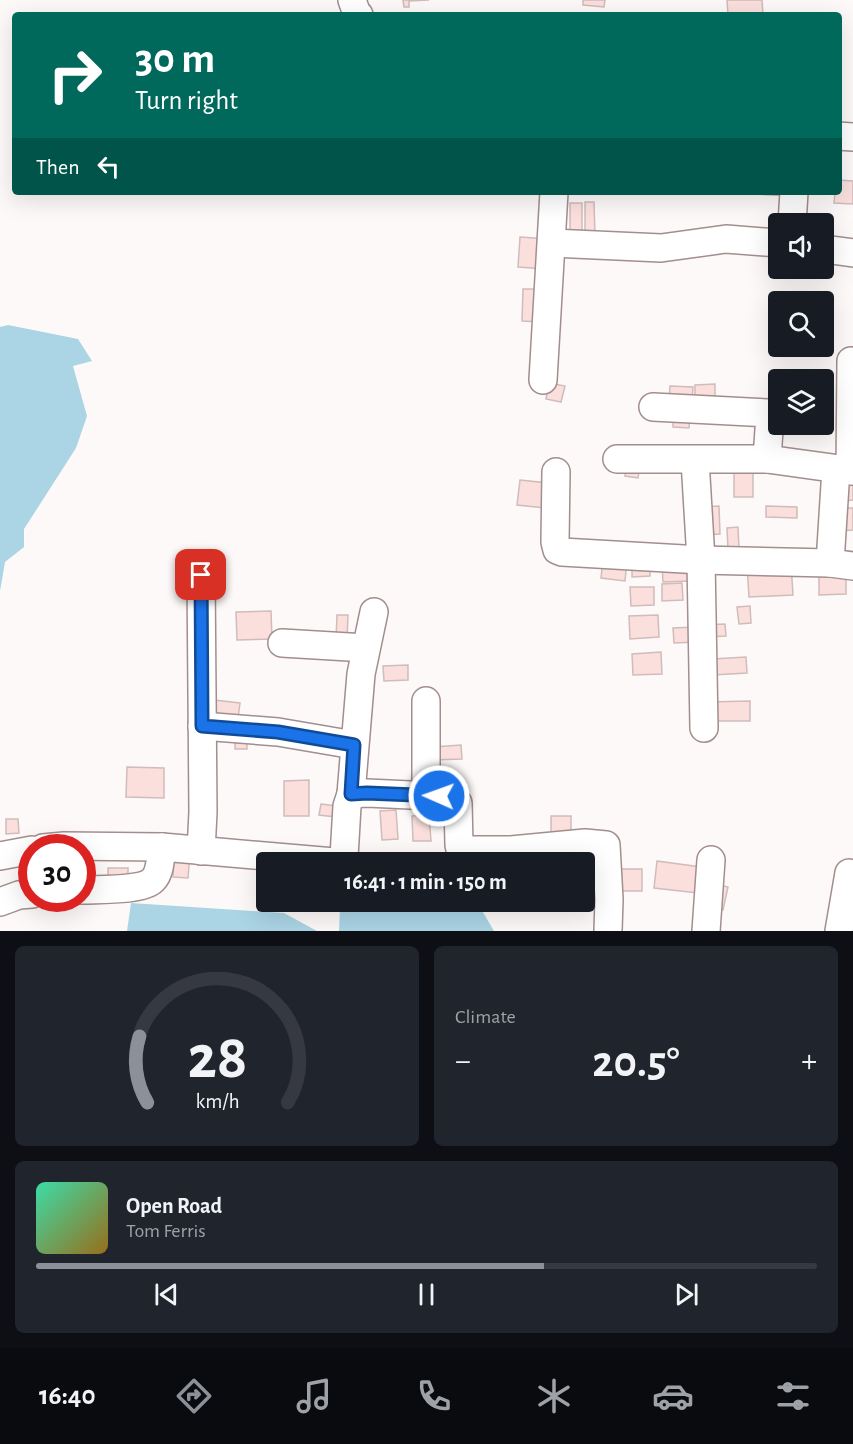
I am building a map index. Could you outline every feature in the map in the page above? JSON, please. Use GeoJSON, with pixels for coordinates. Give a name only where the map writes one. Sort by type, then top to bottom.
{"type":"FeatureCollection","features":[{"type":"Feature","properties":{"kind":"street"},"geometry":{"type":"LineString","coordinates":[[543,380],[554,195]]}},
{"type":"Feature","properties":{"kind":"street"},"geometry":{"type":"LineString","coordinates":[[793,213],[794,195]]}},
{"type":"Feature","properties":{"kind":"street"},"geometry":{"type":"LineString","coordinates":[[552,243],[661,248],[726,239],[768,242]]}},
{"type":"Feature","properties":{"kind":"street"},"geometry":{"type":"LineString","coordinates":[[834,250],[853,253]]}},
{"type":"Feature","properties":{"kind":"street"},"geometry":{"type":"LineString","coordinates":[[556,472],[555,542],[557,549],[562,552],[842,565],[851,361]]}},
{"type":"Feature","properties":{"kind":"street"},"geometry":{"type":"LineString","coordinates":[[653,407],[768,413],[770,416],[767,459]]}},
{"type":"Feature","properties":{"kind":"street"},"geometry":{"type":"LineString","coordinates":[[617,459],[767,459],[846,470]]}},
{"type":"Feature","properties":{"kind":"street"},"geometry":{"type":"LineString","coordinates":[[695,460],[701,560],[704,728]]}},
{"type":"Feature","properties":{"kind":"street"},"geometry":{"type":"LineString","coordinates":[[201,575],[203,812],[201,851]]}},
{"type":"Feature","properties":{"kind":"street"},"geometry":{"type":"LineString","coordinates":[[344,852],[361,674],[374,612]]}},
{"type":"Feature","properties":{"kind":"street"},"geometry":{"type":"LineString","coordinates":[[282,643],[366,648]]}},
{"type":"Feature","properties":{"kind":"street"},"geometry":{"type":"LineString","coordinates":[[426,702],[426,795]]}},
{"type":"Feature","properties":{"kind":"street"},"geometry":{"type":"LineString","coordinates":[[202,726],[278,732],[354,745]]}},
{"type":"Feature","properties":{"kind":"street"},"geometry":{"type":"LineString","coordinates":[[351,794],[453,796],[457,799],[459,845],[460,849],[464,850],[511,850],[585,843],[606,845],[608,931]]}},
{"type":"Feature","properties":{"kind":"street"},"geometry":{"type":"LineString","coordinates":[[96,846],[162,847],[256,856]]}},
{"type":"Feature","properties":{"kind":"street"},"geometry":{"type":"LineString","coordinates":[[96,889],[137,887],[152,882],[158,873],[162,847]]}},
{"type":"Feature","properties":{"kind":"street"},"geometry":{"type":"LineString","coordinates":[[0,856],[18,853]]}},
{"type":"Feature","properties":{"kind":"street"},"geometry":{"type":"LineString","coordinates":[[706,931],[711,860]]}},
{"type":"Feature","properties":{"kind":"street"},"geometry":{"type":"LineString","coordinates":[[839,931],[849,873]]}},
{"type":"Feature","properties":{"kind":"street"},"geometry":{"type":"LineString","coordinates":[[0,902],[18,895]]}},
{"type":"Feature","properties":{"kind":"water"},"geometry":{"type":"Polygon","coordinates":[[[8,325],[78,339],[92,361],[73,366],[87,416],[76,448],[24,529],[24,547],[5,562],[0,591],[0,327],[8,325]]]}},
{"type":"Feature","properties":{"kind":"water"},"geometry":{"type":"Polygon","coordinates":[[[131,903],[284,913],[317,931],[127,931],[131,903]]]}},
{"type":"Feature","properties":{"kind":"water"},"geometry":{"type":"Polygon","coordinates":[[[340,912],[483,912],[494,931],[339,931],[340,912]]]}},
{"type":"Feature","properties":{"kind":"building"},"geometry":{"type":"Polygon","coordinates":[[[403,0],[429,0],[409,1],[409,7],[404,7],[403,0]]]}},
{"type":"Feature","properties":{"kind":"building"},"geometry":{"type":"Polygon","coordinates":[[[583,0],[605,0],[604,7],[583,5],[583,0]]]}},
{"type":"Feature","properties":{"kind":"building"},"geometry":{"type":"Polygon","coordinates":[[[727,0],[762,0],[763,12],[728,12],[727,0]]]}},
{"type":"Feature","properties":{"kind":"building"},"geometry":{"type":"Polygon","coordinates":[[[842,180],[853,181],[853,204],[834,203],[835,195],[842,195],[842,180]]]}},
{"type":"Feature","properties":{"kind":"building"},"geometry":{"type":"Polygon","coordinates":[[[585,202],[594,202],[595,236],[585,236],[585,202]]]}},
{"type":"Feature","properties":{"kind":"building"},"geometry":{"type":"Polygon","coordinates":[[[570,203],[582,203],[582,239],[570,239],[570,203]]]}},
{"type":"Feature","properties":{"kind":"building"},"geometry":{"type":"Polygon","coordinates":[[[520,237],[548,239],[546,269],[518,267],[520,237]]]}},
{"type":"Feature","properties":{"kind":"building"},"geometry":{"type":"Polygon","coordinates":[[[523,289],[541,289],[540,322],[522,321],[523,289]]]}},
{"type":"Feature","properties":{"kind":"building"},"geometry":{"type":"Polygon","coordinates":[[[549,383],[565,386],[561,402],[546,399],[549,383]]]}},
{"type":"Feature","properties":{"kind":"building"},"geometry":{"type":"Polygon","coordinates":[[[715,384],[715,399],[695,399],[695,385],[715,384]]]}},
{"type":"Feature","properties":{"kind":"building"},"geometry":{"type":"Polygon","coordinates":[[[670,386],[693,387],[692,401],[669,400],[670,386]]]}},
{"type":"Feature","properties":{"kind":"building"},"geometry":{"type":"Polygon","coordinates":[[[673,414],[690,415],[689,428],[673,427],[673,414]]]}},
{"type":"Feature","properties":{"kind":"building"},"geometry":{"type":"Polygon","coordinates":[[[627,462],[640,464],[638,478],[625,476],[627,462]]]}},
{"type":"Feature","properties":{"kind":"building"},"geometry":{"type":"Polygon","coordinates":[[[734,467],[753,467],[753,497],[734,497],[734,467]]]}},
{"type":"Feature","properties":{"kind":"building"},"geometry":{"type":"Polygon","coordinates":[[[520,480],[548,483],[545,508],[517,505],[520,480]]]}},
{"type":"Feature","properties":{"kind":"building"},"geometry":{"type":"Polygon","coordinates":[[[845,485],[853,485],[853,500],[845,501],[845,485]]]}},
{"type":"Feature","properties":{"kind":"building"},"geometry":{"type":"Polygon","coordinates":[[[719,506],[720,534],[703,535],[702,507],[719,506]]]}},
{"type":"Feature","properties":{"kind":"building"},"geometry":{"type":"Polygon","coordinates":[[[766,506],[797,507],[797,518],[766,517],[766,506]]]}},
{"type":"Feature","properties":{"kind":"building"},"geometry":{"type":"Polygon","coordinates":[[[837,508],[853,508],[853,530],[838,531],[837,508]]]}},
{"type":"Feature","properties":{"kind":"building"},"geometry":{"type":"Polygon","coordinates":[[[738,527],[739,549],[728,550],[727,528],[738,527]]]}},
{"type":"Feature","properties":{"kind":"building"},"geometry":{"type":"Polygon","coordinates":[[[603,559],[627,561],[625,581],[601,578],[603,559]]]}},
{"type":"Feature","properties":{"kind":"building"},"geometry":{"type":"Polygon","coordinates":[[[689,563],[690,581],[663,582],[662,564],[689,563]]]}},
{"type":"Feature","properties":{"kind":"building"},"geometry":{"type":"Polygon","coordinates":[[[791,563],[793,595],[749,597],[747,565],[791,563]]]}},
{"type":"Feature","properties":{"kind":"building"},"geometry":{"type":"Polygon","coordinates":[[[632,564],[650,564],[650,576],[632,577],[632,564]]]}},
{"type":"Feature","properties":{"kind":"building"},"geometry":{"type":"Polygon","coordinates":[[[846,574],[846,594],[819,595],[819,575],[846,574]]]}},
{"type":"Feature","properties":{"kind":"building"},"geometry":{"type":"Polygon","coordinates":[[[682,583],[683,600],[662,601],[662,584],[682,583]]]}},
{"type":"Feature","properties":{"kind":"building"},"geometry":{"type":"Polygon","coordinates":[[[630,587],[654,587],[654,605],[631,606],[630,587]]]}},
{"type":"Feature","properties":{"kind":"building"},"geometry":{"type":"Polygon","coordinates":[[[750,606],[751,623],[739,624],[737,607],[750,606]]]}},
{"type":"Feature","properties":{"kind":"building"},"geometry":{"type":"Polygon","coordinates":[[[271,611],[272,639],[237,640],[236,612],[271,611]]]}},
{"type":"Feature","properties":{"kind":"building"},"geometry":{"type":"Polygon","coordinates":[[[337,615],[348,615],[347,640],[336,639],[337,615]]]}},
{"type":"Feature","properties":{"kind":"building"},"geometry":{"type":"Polygon","coordinates":[[[658,615],[659,637],[630,639],[629,616],[658,615]]]}},
{"type":"Feature","properties":{"kind":"building"},"geometry":{"type":"Polygon","coordinates":[[[725,624],[726,636],[705,637],[704,625],[725,624]]]}},
{"type":"Feature","properties":{"kind":"building"},"geometry":{"type":"Polygon","coordinates":[[[696,627],[697,642],[674,643],[673,628],[696,627]]]}},
{"type":"Feature","properties":{"kind":"building"},"geometry":{"type":"Polygon","coordinates":[[[661,652],[662,674],[633,675],[632,654],[661,652]]]}},
{"type":"Feature","properties":{"kind":"building"},"geometry":{"type":"Polygon","coordinates":[[[746,657],[747,673],[713,675],[712,659],[746,657]]]}},
{"type":"Feature","properties":{"kind":"building"},"geometry":{"type":"Polygon","coordinates":[[[408,665],[408,680],[384,681],[383,666],[408,665]]]}},
{"type":"Feature","properties":{"kind":"building"},"geometry":{"type":"Polygon","coordinates":[[[214,700],[240,703],[238,718],[212,715],[214,700]]]}},
{"type":"Feature","properties":{"kind":"building"},"geometry":{"type":"Polygon","coordinates":[[[750,701],[750,721],[707,721],[707,702],[750,701]]]}},
{"type":"Feature","properties":{"kind":"building"},"geometry":{"type":"Polygon","coordinates":[[[235,730],[247,730],[247,749],[235,749],[235,730]]]}},
{"type":"Feature","properties":{"kind":"building"},"geometry":{"type":"Polygon","coordinates":[[[461,745],[462,759],[434,760],[433,747],[461,745]]]}},
{"type":"Feature","properties":{"kind":"building"},"geometry":{"type":"Polygon","coordinates":[[[127,767],[164,768],[164,798],[126,797],[127,767]]]}},
{"type":"Feature","properties":{"kind":"building"},"geometry":{"type":"Polygon","coordinates":[[[309,780],[309,816],[284,816],[284,781],[309,780]]]}},
{"type":"Feature","properties":{"kind":"building"},"geometry":{"type":"Polygon","coordinates":[[[321,804],[345,807],[344,818],[319,815],[321,804]]]}},
{"type":"Feature","properties":{"kind":"building"},"geometry":{"type":"Polygon","coordinates":[[[396,810],[398,839],[382,840],[380,811],[396,810]]]}},
{"type":"Feature","properties":{"kind":"building"},"geometry":{"type":"Polygon","coordinates":[[[429,815],[431,841],[413,841],[412,816],[429,815]]]}},
{"type":"Feature","properties":{"kind":"building"},"geometry":{"type":"Polygon","coordinates":[[[551,816],[571,816],[571,834],[551,834],[551,816]]]}},
{"type":"Feature","properties":{"kind":"building"},"geometry":{"type":"Polygon","coordinates":[[[6,819],[18,819],[19,833],[6,834],[6,819]]]}},
{"type":"Feature","properties":{"kind":"building"},"geometry":{"type":"Polygon","coordinates":[[[174,852],[190,853],[188,878],[173,877],[174,852]]]}},
{"type":"Feature","properties":{"kind":"building"},"geometry":{"type":"Polygon","coordinates":[[[657,861],[701,867],[698,893],[654,888],[657,861]]]}},
{"type":"Feature","properties":{"kind":"building"},"geometry":{"type":"Polygon","coordinates":[[[595,864],[604,864],[605,885],[595,886],[595,864]]]}},
{"type":"Feature","properties":{"kind":"building"},"geometry":{"type":"Polygon","coordinates":[[[108,868],[128,868],[128,880],[108,879],[108,868]]]}},
{"type":"Feature","properties":{"kind":"building"},"geometry":{"type":"Polygon","coordinates":[[[612,869],[642,869],[642,891],[612,891],[612,869]]]}},
{"type":"Feature","properties":{"kind":"building"},"geometry":{"type":"Polygon","coordinates":[[[716,884],[728,887],[723,910],[711,908],[716,884]]]}},
{"type":"Feature","properties":{"kind":"route"},"geometry":{"type":"LineString","coordinates":[[201,575],[202,726],[278,732],[354,745],[351,794],[439,796]]}}]}
